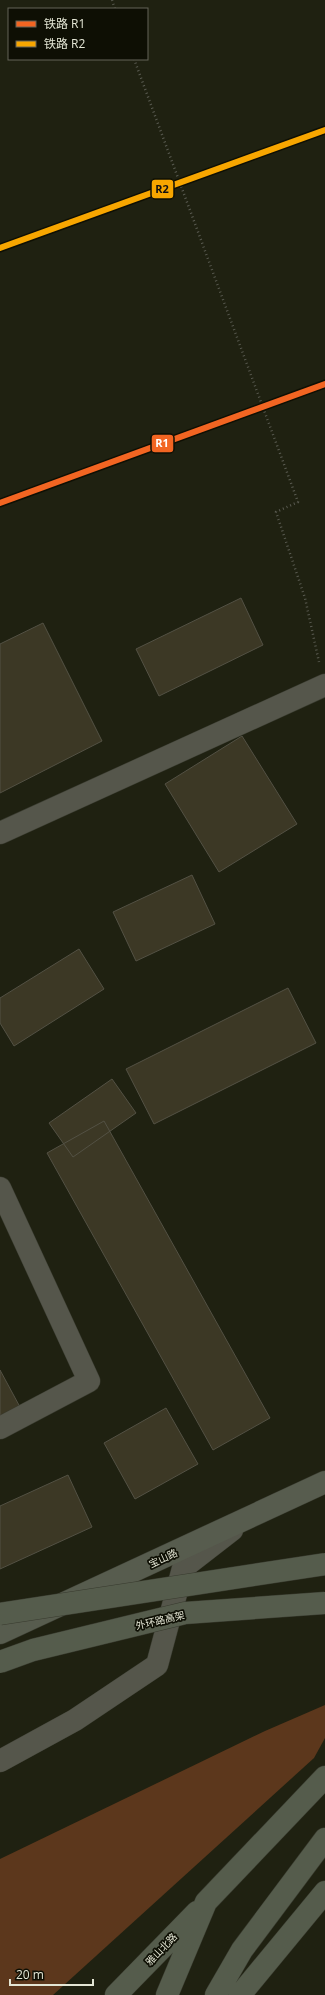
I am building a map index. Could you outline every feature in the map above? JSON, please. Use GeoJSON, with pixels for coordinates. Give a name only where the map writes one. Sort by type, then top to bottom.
{"type":"FeatureCollection","features":[{"type":"Feature","properties":{"kind":"highway"},"geometry":{"type":"LineString","coordinates":[[0,1614],[325,1564]]}},
{"type":"Feature","properties":{"kind":"highway","name":"外环路高架"},"geometry":{"type":"LineString","coordinates":[[0,1662],[33,1650],[185,1614],[325,1603]]}},
{"type":"Feature","properties":{"kind":"highway","name":"雅山北路"},"geometry":{"type":"LineString","coordinates":[[116,1995],[325,1777]]}},
{"type":"Feature","properties":{"kind":"highway"},"geometry":{"type":"LineString","coordinates":[[216,1995],[242,1950],[325,1840]]}},
{"type":"Feature","properties":{"kind":"highway"},"geometry":{"type":"LineString","coordinates":[[240,1995],[264,1964],[325,1892]]}},
{"type":"Feature","properties":{"kind":"highway"},"geometry":{"type":"LineString","coordinates":[[167,1995],[206,1902]]}},
{"type":"Feature","properties":{"kind":"main road","name":"宝山路"},"geometry":{"type":"LineString","coordinates":[[0,1633],[325,1482]]}},
{"type":"Feature","properties":{"kind":"lane"},"geometry":{"type":"LineString","coordinates":[[0,833],[325,685]]}},
{"type":"Feature","properties":{"kind":"lane"},"geometry":{"type":"LineString","coordinates":[[0,1188],[89,1381],[0,1428]]}},
{"type":"Feature","properties":{"kind":"lane"},"geometry":{"type":"LineString","coordinates":[[0,1762],[75,1720],[157,1665],[183,1568],[244,1520]]}},
{"type":"Feature","properties":{"kind":"path"},"geometry":{"type":"LineString","coordinates":[[134,60],[298,502],[276,512],[305,598],[325,685]]}},
{"type":"Feature","properties":{"kind":"shaded area"},"geometry":{"type":"Polygon","coordinates":[[[325,1705],[325,1738],[314,1758],[53,1995],[0,1995],[0,1859],[265,1731],[325,1705]]]}},
{"type":"Feature","properties":{"kind":"building"},"geometry":{"type":"Polygon","coordinates":[[[241,598],[263,645],[159,696],[136,649],[241,598]]]}},
{"type":"Feature","properties":{"kind":"building"},"geometry":{"type":"Polygon","coordinates":[[[43,623],[102,741],[0,793],[0,644],[43,623]]]}},
{"type":"Feature","properties":{"kind":"building"},"geometry":{"type":"Polygon","coordinates":[[[242,736],[297,824],[219,872],[165,784],[242,736]]]}},
{"type":"Feature","properties":{"kind":"building"},"geometry":{"type":"Polygon","coordinates":[[[192,875],[215,924],[136,961],[113,912],[192,875]]]}},
{"type":"Feature","properties":{"kind":"building"},"geometry":{"type":"Polygon","coordinates":[[[79,949],[104,989],[14,1046],[0,1023],[0,998],[79,949]]]}},
{"type":"Feature","properties":{"kind":"building"},"geometry":{"type":"Polygon","coordinates":[[[288,988],[316,1043],[154,1124],[126,1069],[288,988]]]}},
{"type":"Feature","properties":{"kind":"building"},"geometry":{"type":"Polygon","coordinates":[[[112,1079],[136,1113],[73,1157],[49,1123],[112,1079]]]}},
{"type":"Feature","properties":{"kind":"building"},"geometry":{"type":"Polygon","coordinates":[[[104,1121],[270,1418],[213,1450],[47,1153],[104,1121]]]}},
{"type":"Feature","properties":{"kind":"building"},"geometry":{"type":"Polygon","coordinates":[[[0,1370],[20,1407],[0,1418],[0,1370]]]}},
{"type":"Feature","properties":{"kind":"building"},"geometry":{"type":"Polygon","coordinates":[[[166,1408],[198,1464],[135,1499],[104,1443],[166,1408]]]}},
{"type":"Feature","properties":{"kind":"building"},"geometry":{"type":"Polygon","coordinates":[[[68,1475],[92,1527],[0,1569],[0,1506],[68,1475]]]}},
{"type":"Feature","properties":{"kind":"rail line","name":"R2"},"geometry":{"type":"LineString","coordinates":[[0,248],[325,130]]}},
{"type":"Feature","properties":{"kind":"rail line","name":"R1"},"geometry":{"type":"LineString","coordinates":[[0,503],[325,384]]}}]}
